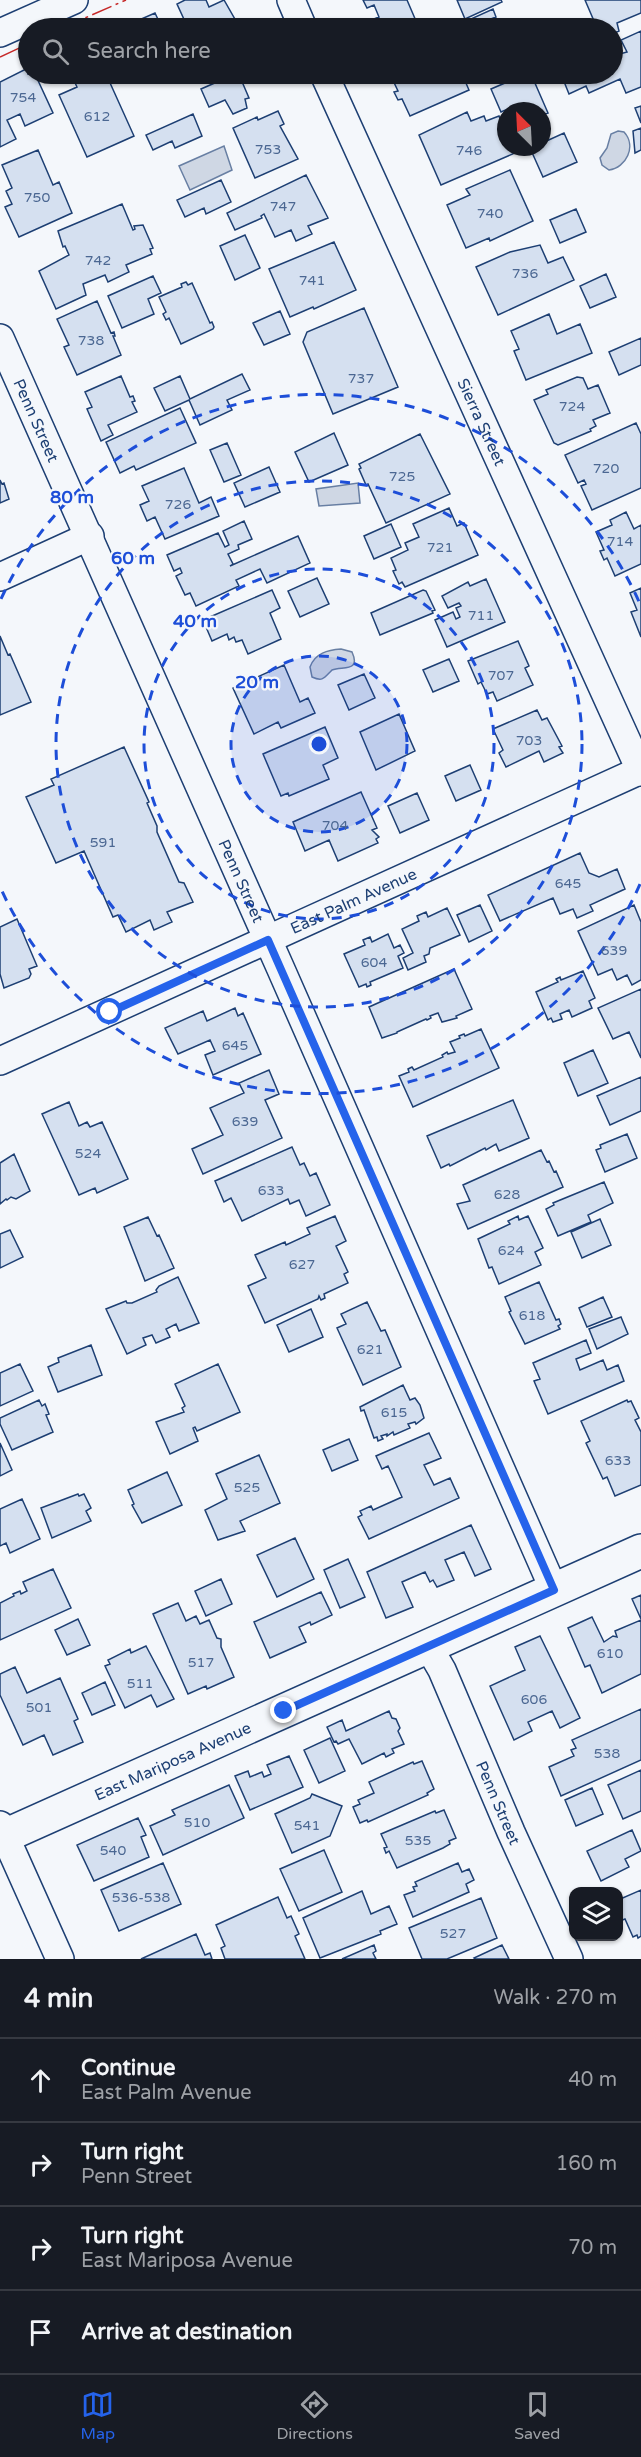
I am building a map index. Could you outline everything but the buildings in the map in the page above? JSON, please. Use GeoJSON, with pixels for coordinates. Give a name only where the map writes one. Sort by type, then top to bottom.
{"type":"FeatureCollection","features":[{"type":"Feature","properties":{"kind":"street"},"geometry":{"type":"LineString","coordinates":[[34,18],[74,0]]}},
{"type":"Feature","properties":{"kind":"street"},"geometry":{"type":"LineString","coordinates":[[291,0],[299,18]]}},
{"type":"Feature","properties":{"kind":"street"},"geometry":{"type":"LineString","coordinates":[[0,33],[18,25]]}},
{"type":"Feature","properties":{"kind":"street","name":"Sierra Street"},"geometry":{"type":"LineString","coordinates":[[329,84],[641,771]]}},
{"type":"Feature","properties":{"kind":"street","name":"Penn Street"},"geometry":{"type":"LineString","coordinates":[[0,338],[8,376],[90,536],[554,1590]]}},
{"type":"Feature","properties":{"kind":"street"},"geometry":{"type":"LineString","coordinates":[[0,577],[90,536]]}},
{"type":"Feature","properties":{"kind":"street","name":"East Palm Avenue"},"geometry":{"type":"LineString","coordinates":[[0,1061],[641,771]]}},
{"type":"Feature","properties":{"kind":"street","name":"East Mariposa Avenue"},"geometry":{"type":"LineString","coordinates":[[2,1833],[428,1647],[641,1551]]}},
{"type":"Feature","properties":{"kind":"street","name":"Penn Street"},"geometry":{"type":"LineString","coordinates":[[428,1647],[442,1670],[511,1832],[569,1959]]}},
{"type":"Feature","properties":{"kind":"street"},"geometry":{"type":"LineString","coordinates":[[2,1833],[60,1959]]}},
{"type":"Feature","properties":{"kind":"shaded area"},"geometry":{"type":"Polygon","coordinates":[[[618,131],[624,132],[628,138],[630,144],[628,156],[620,165],[609,170],[602,165],[600,158],[607,148],[611,134],[618,131]]]}},
{"type":"Feature","properties":{"kind":"shaded area"},"geometry":{"type":"Polygon","coordinates":[[[224,146],[232,170],[190,190],[179,166],[224,146]]]}},
{"type":"Feature","properties":{"kind":"shaded area"},"geometry":{"type":"Polygon","coordinates":[[[358,483],[360,503],[319,506],[316,489],[358,483]]]}},
{"type":"Feature","properties":{"kind":"shaded area"},"geometry":{"type":"Polygon","coordinates":[[[341,649],[352,652],[353,665],[332,670],[321,679],[312,677],[310,667],[315,658],[327,651],[341,649]]]}},
{"type":"Feature","properties":{"kind":"power"},"geometry":{"type":"LineString","coordinates":[[85,18],[126,0]]}},
{"type":"Feature","properties":{"kind":"power"},"geometry":{"type":"LineString","coordinates":[[0,57],[18,49]]}},
{"type":"Feature","properties":{"kind":"route"},"geometry":{"type":"LineString","coordinates":[[110,1012],[268,940],[554,1590],[284,1711]]}}]}
